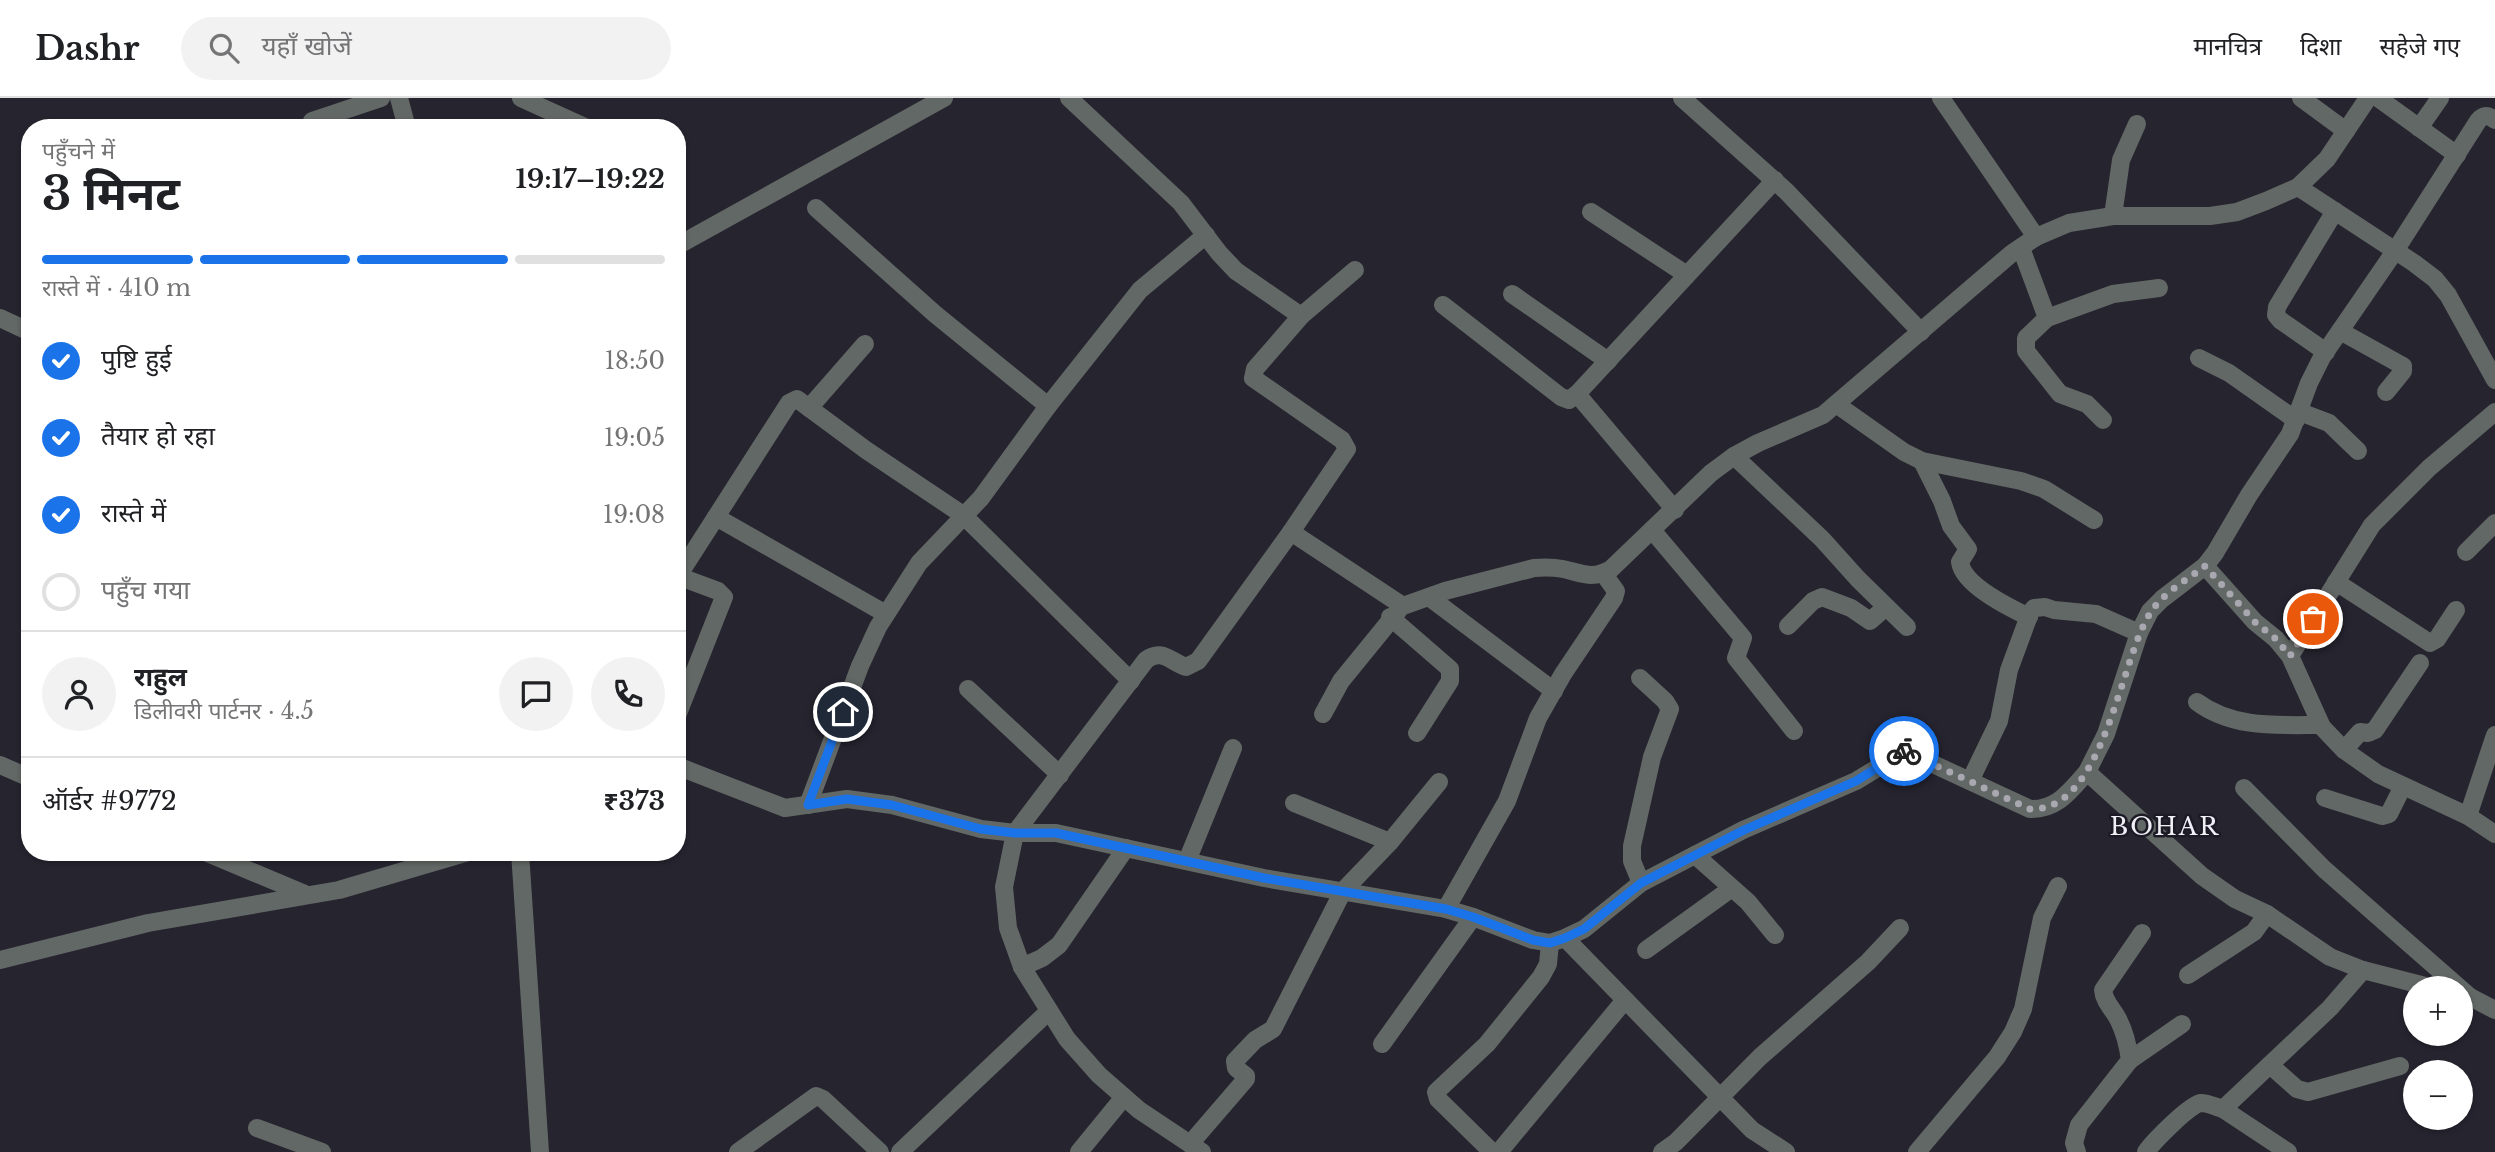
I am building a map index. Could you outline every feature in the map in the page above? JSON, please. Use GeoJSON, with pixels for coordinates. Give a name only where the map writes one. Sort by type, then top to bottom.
{"type":"FeatureCollection","features":[{"type":"Feature","properties":{"kind":"street"},"geometry":{"type":"LineString","coordinates":[[318,119],[381,98]]}},
{"type":"Feature","properties":{"kind":"street"},"geometry":{"type":"LineString","coordinates":[[400,98],[405,119]]}},
{"type":"Feature","properties":{"kind":"street"},"geometry":{"type":"LineString","coordinates":[[521,98],[567,119]]}},
{"type":"Feature","properties":{"kind":"street"},"geometry":{"type":"LineString","coordinates":[[686,241],[944,98]]}},
{"type":"Feature","properties":{"kind":"street"},"geometry":{"type":"LineString","coordinates":[[1069,98],[1181,203],[1236,271],[1301,316]]}},
{"type":"Feature","properties":{"kind":"street"},"geometry":{"type":"LineString","coordinates":[[1682,98],[1775,180],[1921,332]]}},
{"type":"Feature","properties":{"kind":"street"},"geometry":{"type":"LineString","coordinates":[[1941,98],[2036,237]]}},
{"type":"Feature","properties":{"kind":"street"},"geometry":{"type":"LineString","coordinates":[[2301,98],[2346,131]]}},
{"type":"Feature","properties":{"kind":"street"},"geometry":{"type":"LineString","coordinates":[[1323,715],[1341,681],[1396,612],[1429,597],[1534,568],[1564,569],[1587,576],[1603,573],[1675,510],[1711,473],[1758,443],[1823,415],[2036,237],[2069,223],[2113,216],[2210,216],[2237,212],[2298,187],[2327,159],[2368,98]]}},
{"type":"Feature","properties":{"kind":"street"},"geometry":{"type":"LineString","coordinates":[[2378,98],[2457,155]]}},
{"type":"Feature","properties":{"kind":"street"},"geometry":{"type":"LineString","coordinates":[[2419,128],[2440,98]]}},
{"type":"Feature","properties":{"kind":"street"},"geometry":{"type":"LineString","coordinates":[[686,770],[785,808],[847,799],[892,805],[981,829],[1015,833],[1056,833],[1264,878],[1446,909],[1533,940],[1557,940],[1584,929],[1641,883],[1744,830],[1856,781],[1905,751],[2030,809],[2042,809],[2065,796],[2087,772],[2106,734],[2139,633],[2150,611],[2205,566],[2215,553],[2249,495],[2290,434],[2309,383],[2326,352],[2483,116],[2487,115],[2495,120]]}},
{"type":"Feature","properties":{"kind":"street"},"geometry":{"type":"LineString","coordinates":[[2113,216],[2121,160],[2137,124]]}},
{"type":"Feature","properties":{"kind":"street"},"geometry":{"type":"LineString","coordinates":[[1443,305],[1561,397],[1569,400],[1775,180]]}},
{"type":"Feature","properties":{"kind":"street"},"geometry":{"type":"LineString","coordinates":[[2298,187],[2435,279],[2448,295],[2495,380]]}},
{"type":"Feature","properties":{"kind":"street"},"geometry":{"type":"LineString","coordinates":[[816,208],[935,314],[1048,406]]}},
{"type":"Feature","properties":{"kind":"street"},"geometry":{"type":"LineString","coordinates":[[2326,352],[2276,315],[2277,307],[2334,211]]}},
{"type":"Feature","properties":{"kind":"street"},"geometry":{"type":"LineString","coordinates":[[1591,212],[1688,275]]}},
{"type":"Feature","properties":{"kind":"street"},"geometry":{"type":"LineString","coordinates":[[808,805],[860,666],[886,614],[919,563],[993,482],[1048,406],[1140,290],[1206,235]]}},
{"type":"Feature","properties":{"kind":"street"},"geometry":{"type":"LineString","coordinates":[[2021,248],[2047,318]]}},
{"type":"Feature","properties":{"kind":"street"},"geometry":{"type":"LineString","coordinates":[[1355,270],[1301,316],[1255,369],[1253,378],[1342,440],[1348,449],[1292,532],[1198,661],[1186,667],[1160,654],[1153,655],[1130,681],[1015,833],[1004,887],[1008,928],[1022,967],[1067,1039],[1099,1075],[1139,1110],[1196,1148],[1246,1079],[1236,1068],[1235,1061],[1255,1040],[1273,1028],[1343,891],[1390,842],[1439,782]]}},
{"type":"Feature","properties":{"kind":"street"},"geometry":{"type":"LineString","coordinates":[[2103,420],[2087,404],[2060,394],[2026,351],[2026,338],[2047,318],[2113,294],[2159,288]]}},
{"type":"Feature","properties":{"kind":"street"},"geometry":{"type":"LineString","coordinates":[[1512,294],[1608,360]]}},
{"type":"Feature","properties":{"kind":"street"},"geometry":{"type":"LineString","coordinates":[[0,318],[21,328]]}},
{"type":"Feature","properties":{"kind":"street"},"geometry":{"type":"LineString","coordinates":[[2340,331],[2403,366],[2403,371],[2386,392]]}},
{"type":"Feature","properties":{"kind":"street"},"geometry":{"type":"LineString","coordinates":[[809,408],[865,344]]}},
{"type":"Feature","properties":{"kind":"street"},"geometry":{"type":"LineString","coordinates":[[2199,358],[2229,373],[2298,416],[2329,423],[2358,451]]}},
{"type":"Feature","properties":{"kind":"street"},"geometry":{"type":"LineString","coordinates":[[1577,394],[1675,510]]}},
{"type":"Feature","properties":{"kind":"street"},"geometry":{"type":"LineString","coordinates":[[686,567],[789,403],[797,399],[866,450],[963,515],[1130,681]]}},
{"type":"Feature","properties":{"kind":"street"},"geometry":{"type":"LineString","coordinates":[[1836,404],[1903,452],[1922,461],[2021,481],[2044,489],[2094,520]]}},
{"type":"Feature","properties":{"kind":"street"},"geometry":{"type":"LineString","coordinates":[[2290,656],[2372,525],[2429,468],[2495,412]]}},
{"type":"Feature","properties":{"kind":"street"},"geometry":{"type":"LineString","coordinates":[[1734,456],[1809,526],[1907,627]]}},
{"type":"Feature","properties":{"kind":"street"},"geometry":{"type":"LineString","coordinates":[[1922,461],[1951,526],[1968,550],[1960,562],[1962,569],[1988,595],[2029,617]]}},
{"type":"Feature","properties":{"kind":"street"},"geometry":{"type":"LineString","coordinates":[[716,517],[886,614]]}},
{"type":"Feature","properties":{"kind":"street"},"geometry":{"type":"LineString","coordinates":[[2466,552],[2495,523]]}},
{"type":"Feature","properties":{"kind":"street"},"geometry":{"type":"LineString","coordinates":[[1652,530],[1743,638],[1736,658],[1794,731]]}},
{"type":"Feature","properties":{"kind":"street"},"geometry":{"type":"LineString","coordinates":[[1292,532],[1396,612],[1450,668],[1450,681],[1417,733]]}},
{"type":"Feature","properties":{"kind":"street"},"geometry":{"type":"LineString","coordinates":[[2205,566],[2255,622],[2276,639],[2290,656],[2322,725],[2344,750],[2378,774],[2468,816],[2495,834]]}},
{"type":"Feature","properties":{"kind":"street"},"geometry":{"type":"LineString","coordinates":[[1446,909],[1507,801],[1538,718],[1616,594],[1603,573]]}},
{"type":"Feature","properties":{"kind":"street"},"geometry":{"type":"LineString","coordinates":[[686,579],[722,593],[723,602],[686,694]]}},
{"type":"Feature","properties":{"kind":"street"},"geometry":{"type":"LineString","coordinates":[[2336,582],[2430,643],[2437,639],[2456,610]]}},
{"type":"Feature","properties":{"kind":"street"},"geometry":{"type":"LineString","coordinates":[[1429,597],[1554,691]]}},
{"type":"Feature","properties":{"kind":"street"},"geometry":{"type":"LineString","coordinates":[[1788,626],[1813,601],[1822,597],[1851,608],[1870,621],[1886,607]]}},
{"type":"Feature","properties":{"kind":"street"},"geometry":{"type":"LineString","coordinates":[[1970,781],[1999,721],[2010,670],[2034,608],[2040,606],[2096,614],[2139,633]]}},
{"type":"Feature","properties":{"kind":"street"},"geometry":{"type":"LineString","coordinates":[[2344,750],[2356,735],[2375,730],[2420,663]]}},
{"type":"Feature","properties":{"kind":"street"},"geometry":{"type":"LineString","coordinates":[[1640,678],[1670,709],[1652,757],[1632,846],[1632,860],[1641,883]]}},
{"type":"Feature","properties":{"kind":"street"},"geometry":{"type":"LineString","coordinates":[[968,688],[1060,775]]}},
{"type":"Feature","properties":{"kind":"street"},"geometry":{"type":"LineString","coordinates":[[2197,702],[2210,712],[2234,720],[2256,724],[2322,725]]}},
{"type":"Feature","properties":{"kind":"street"},"geometry":{"type":"LineString","coordinates":[[2468,816],[2495,735]]}},
{"type":"Feature","properties":{"kind":"street"},"geometry":{"type":"LineString","coordinates":[[1187,861],[1233,748]]}},
{"type":"Feature","properties":{"kind":"street"},"geometry":{"type":"LineString","coordinates":[[0,765],[21,774]]}},
{"type":"Feature","properties":{"kind":"street"},"geometry":{"type":"LineString","coordinates":[[2087,772],[2202,876],[2235,899],[2267,914],[2330,957],[2363,970],[2403,980]]}},
{"type":"Feature","properties":{"kind":"street"},"geometry":{"type":"LineString","coordinates":[[2325,798],[2382,816],[2389,814],[2403,786]]}},
{"type":"Feature","properties":{"kind":"street"},"geometry":{"type":"LineString","coordinates":[[2244,788],[2324,869],[2443,976]]}},
{"type":"Feature","properties":{"kind":"street"},"geometry":{"type":"LineString","coordinates":[[1294,803],[1390,842]]}},
{"type":"Feature","properties":{"kind":"street"},"geometry":{"type":"LineString","coordinates":[[1022,967],[1042,958],[1059,945],[1126,848]]}},
{"type":"Feature","properties":{"kind":"street"},"geometry":{"type":"LineString","coordinates":[[1695,855],[1732,887],[1775,935]]}},
{"type":"Feature","properties":{"kind":"street"},"geometry":{"type":"LineString","coordinates":[[230,861],[306,895]]}},
{"type":"Feature","properties":{"kind":"street"},"geometry":{"type":"LineString","coordinates":[[0,960],[148,923],[340,890],[439,861]]}},
{"type":"Feature","properties":{"kind":"street"},"geometry":{"type":"LineString","coordinates":[[521,861],[540,1152]]}},
{"type":"Feature","properties":{"kind":"street"},"geometry":{"type":"LineString","coordinates":[[1917,1152],[1997,1057],[2013,1032],[2023,1009],[2042,918],[2058,886]]}},
{"type":"Feature","properties":{"kind":"street"},"geometry":{"type":"LineString","coordinates":[[1646,950],[1732,887]]}},
{"type":"Feature","properties":{"kind":"street"},"geometry":{"type":"LineString","coordinates":[[2188,975],[2254,932],[2267,914]]}},
{"type":"Feature","properties":{"kind":"street"},"geometry":{"type":"LineString","coordinates":[[1382,1044],[1473,917]]}},
{"type":"Feature","properties":{"kind":"street"},"geometry":{"type":"LineString","coordinates":[[1662,1152],[1760,1057],[1868,962],[1900,928]]}},
{"type":"Feature","properties":{"kind":"street"},"geometry":{"type":"LineString","coordinates":[[2130,1060],[2118,1018],[2105,999],[2103,990],[2142,933]]}},
{"type":"Feature","properties":{"kind":"street"},"geometry":{"type":"LineString","coordinates":[[1557,940],[1625,1000],[1752,1130],[1786,1152]]}},
{"type":"Feature","properties":{"kind":"street"},"geometry":{"type":"LineString","coordinates":[[1492,1152],[1438,1099],[1436,1092],[1487,1044],[1541,977],[1557,940]]}},
{"type":"Feature","properties":{"kind":"street"},"geometry":{"type":"LineString","coordinates":[[2223,1109],[2330,1008],[2363,970]]}},
{"type":"Feature","properties":{"kind":"street"},"geometry":{"type":"LineString","coordinates":[[1499,1152],[1625,1000]]}},
{"type":"Feature","properties":{"kind":"street"},"geometry":{"type":"LineString","coordinates":[[2473,1000],[2495,1010]]}},
{"type":"Feature","properties":{"kind":"street"},"geometry":{"type":"LineString","coordinates":[[900,1152],[1049,1011]]}},
{"type":"Feature","properties":{"kind":"street"},"geometry":{"type":"LineString","coordinates":[[2077,1152],[2074,1143],[2079,1125],[2130,1060],[2182,1024]]}},
{"type":"Feature","properties":{"kind":"street"},"geometry":{"type":"LineString","coordinates":[[2270,1065],[2297,1089],[2308,1092],[2400,1066]]}},
{"type":"Feature","properties":{"kind":"street"},"geometry":{"type":"LineString","coordinates":[[738,1152],[816,1096],[820,1096],[880,1152]]}},
{"type":"Feature","properties":{"kind":"street"},"geometry":{"type":"LineString","coordinates":[[1079,1152],[1124,1097]]}},
{"type":"Feature","properties":{"kind":"street"},"geometry":{"type":"LineString","coordinates":[[2146,1152],[2155,1140],[2194,1105],[2204,1103],[2223,1109],[2288,1152]]}},
{"type":"Feature","properties":{"kind":"street"},"geometry":{"type":"LineString","coordinates":[[257,1128],[322,1152]]}},
{"type":"Feature","properties":{"kind":"way so far"},"geometry":{"type":"LineString","coordinates":[[1904,751],[2030,809],[2042,809],[2065,796],[2087,772],[2106,734],[2139,633],[2150,611],[2205,566],[2255,622],[2276,639],[2290,656],[2313,619]]}},
{"type":"Feature","properties":{"kind":"district","name":"BOHAR"},"geometry":{"type":"Point","coordinates":[2165,827]}},
{"type":"Feature","properties":{"kind":"route"},"geometry":{"type":"LineString","coordinates":[[843,712],[808,805],[847,799],[892,805],[981,829],[1015,833],[1056,833],[1264,878],[1446,909],[1533,940],[1550,943],[1584,929],[1641,883],[1744,830],[1856,781],[1904,751]]}}]}
